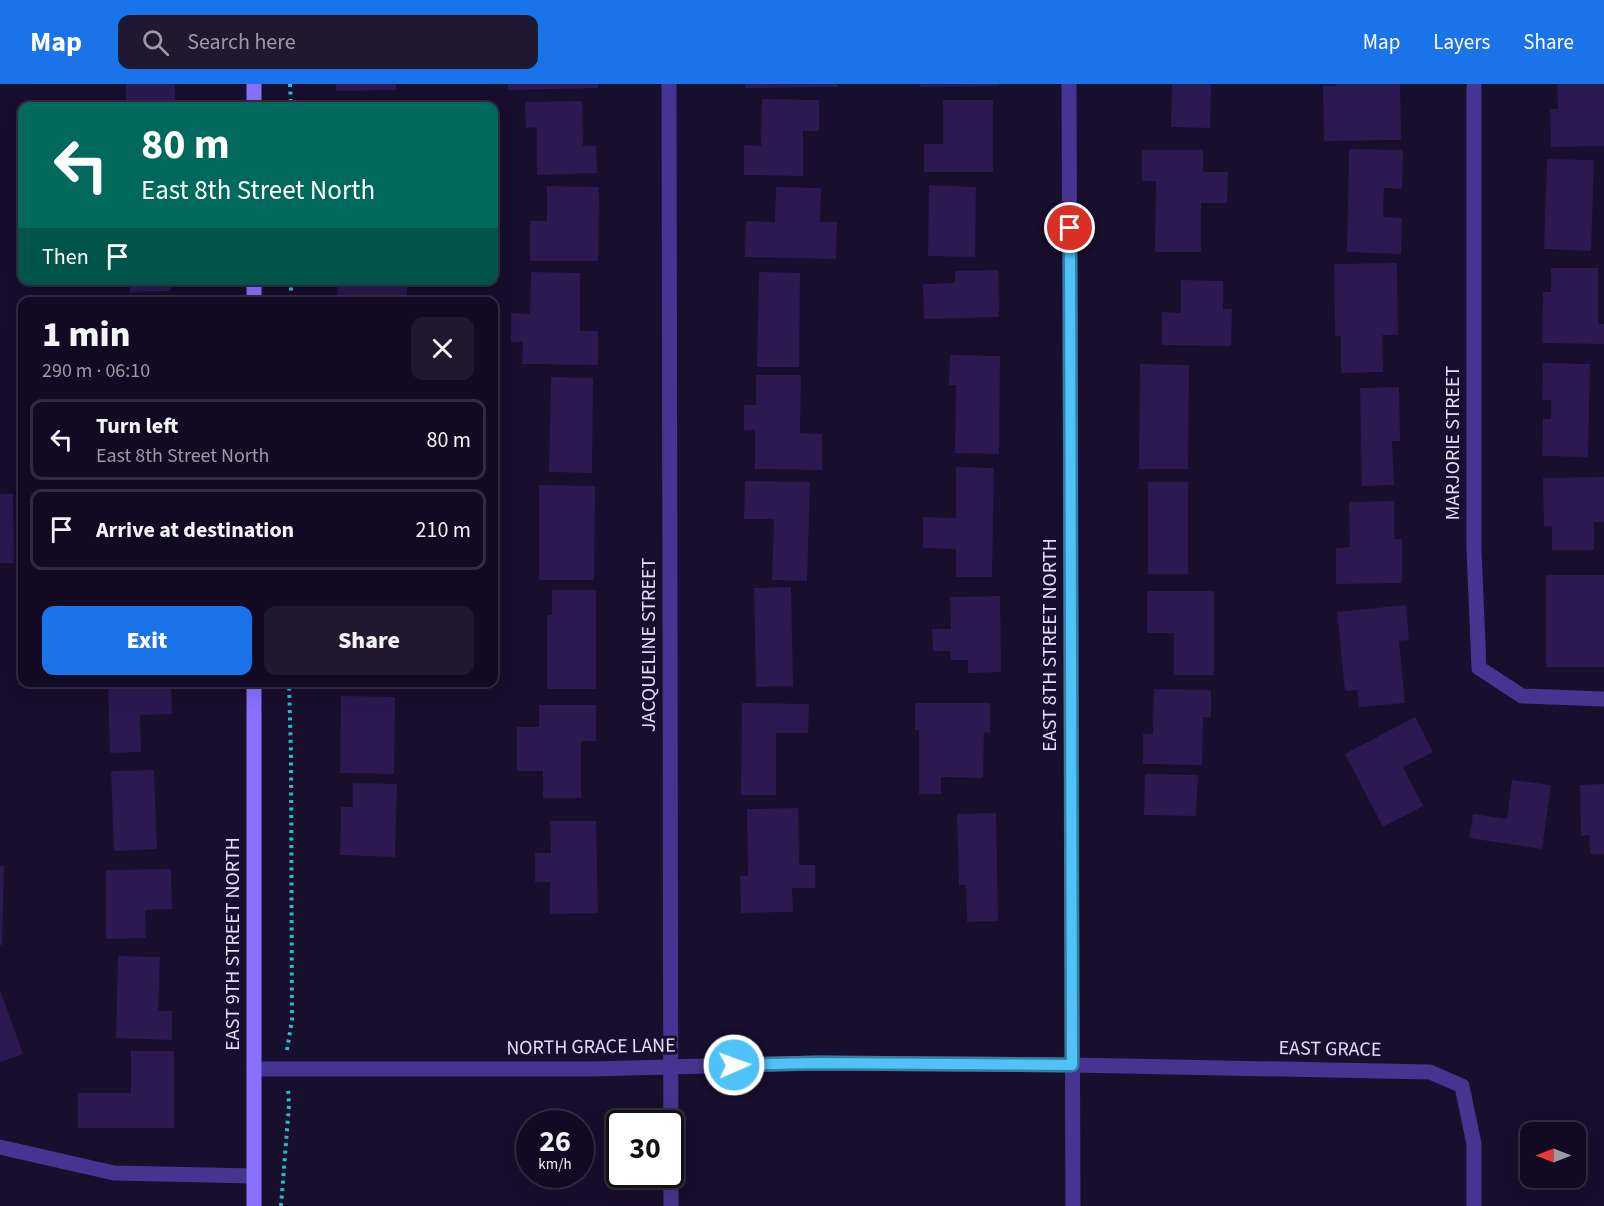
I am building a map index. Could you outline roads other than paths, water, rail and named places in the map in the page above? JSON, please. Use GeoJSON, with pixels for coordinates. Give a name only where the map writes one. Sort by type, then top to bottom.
{"type":"FeatureCollection","features":[{"type":"Feature","properties":{"kind":"street"},"geometry":{"type":"LineString","coordinates":[[254,84],[254,102]]}},
{"type":"Feature","properties":{"kind":"street","name":"JACQUELINE STREET"},"geometry":{"type":"LineString","coordinates":[[669,84],[671,1206]]}},
{"type":"Feature","properties":{"kind":"street","name":"EAST 8TH STREET NORTH"},"geometry":{"type":"LineString","coordinates":[[1069,84],[1073,1206]]}},
{"type":"Feature","properties":{"kind":"street","name":"MARJORIE STREET"},"geometry":{"type":"LineString","coordinates":[[1474,84],[1474,550],[1479,669],[1522,696],[1604,699]]}},
{"type":"Feature","properties":{"kind":"street","name":"EAST 9TH STREET NORTH"},"geometry":{"type":"LineString","coordinates":[[254,687],[254,1206]]}},
{"type":"Feature","properties":{"kind":"street","name":"NORTH GRACE LANE"},"geometry":{"type":"LineString","coordinates":[[254,1069],[591,1069],[818,1063],[1072,1065]]}},
{"type":"Feature","properties":{"kind":"street","name":"EAST GRACE"},"geometry":{"type":"LineString","coordinates":[[1072,1065],[1430,1072],[1462,1086],[1474,1144],[1474,1206]]}},
{"type":"Feature","properties":{"kind":"street"},"geometry":{"type":"LineString","coordinates":[[0,1147],[114,1173],[254,1176]]}}]}
